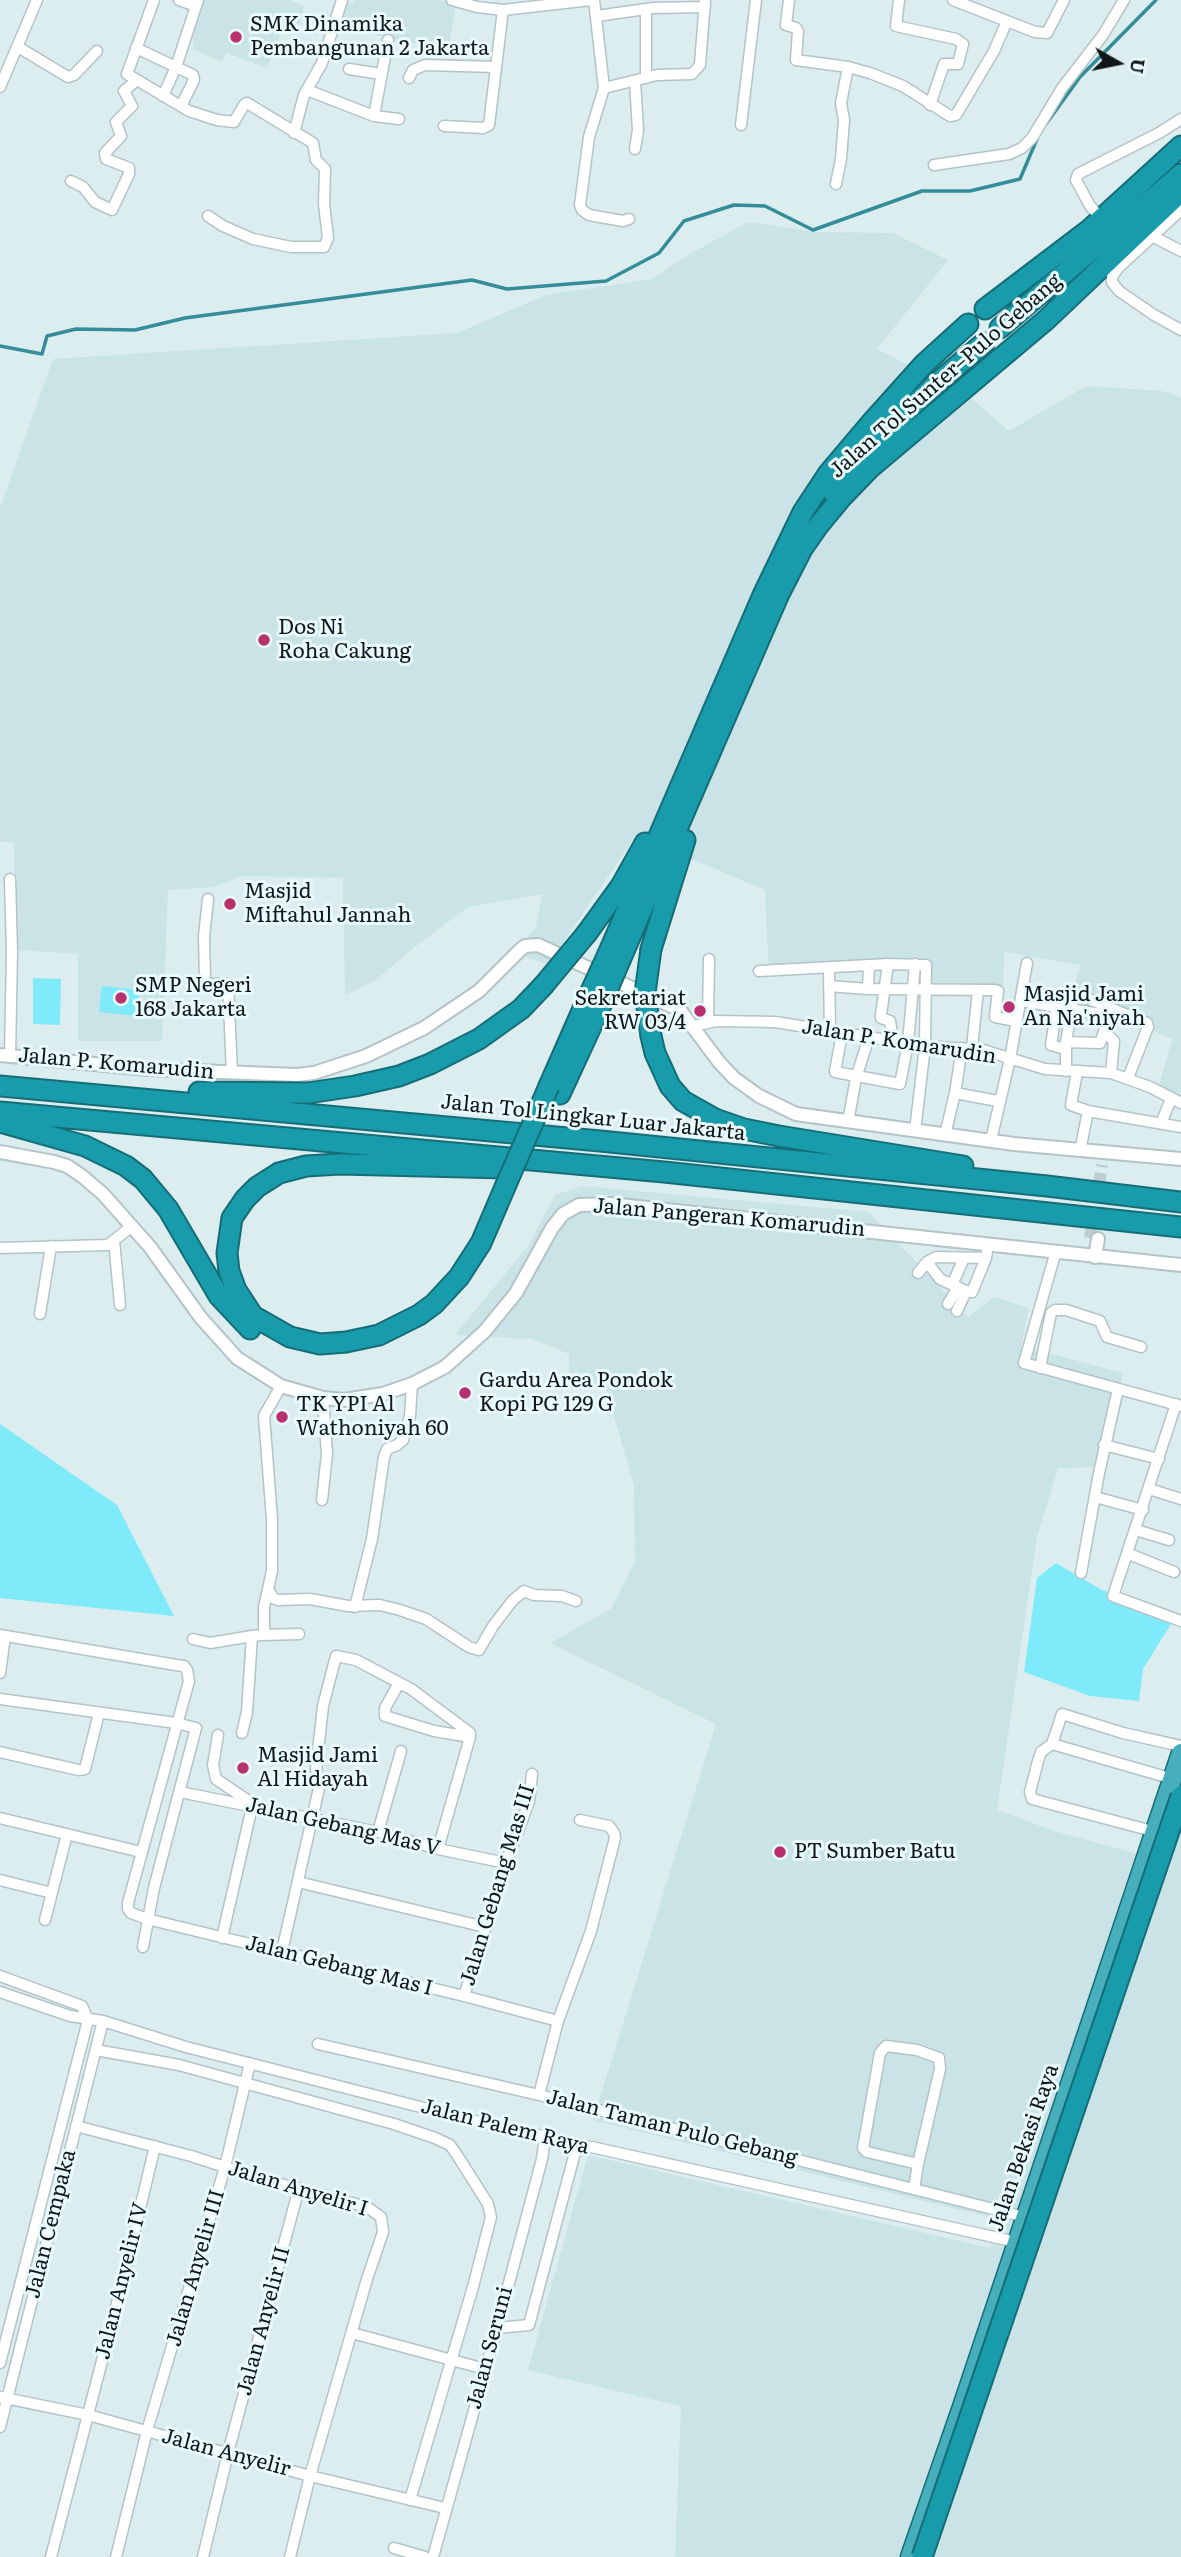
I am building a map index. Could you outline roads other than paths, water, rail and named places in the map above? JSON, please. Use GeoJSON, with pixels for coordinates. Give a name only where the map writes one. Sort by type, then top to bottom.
{"type":"FeatureCollection","features":[{"type":"Feature","properties":{"kind":"highway","name":"Jalan Tol Sunter–Pulo Gebang"},"geometry":{"type":"LineString","coordinates":[[985,309],[1102,219],[1181,146]]}},
{"type":"Feature","properties":{"kind":"highway"},"geometry":{"type":"LineString","coordinates":[[1156,168],[1181,156]]}},
{"type":"Feature","properties":{"kind":"highway"},"geometry":{"type":"LineString","coordinates":[[1000,328],[1181,174]]}},
{"type":"Feature","properties":{"kind":"highway","name":"Jalan Tol Sunter–Pulo Gebang"},"geometry":{"type":"LineString","coordinates":[[720,732],[779,594],[802,549],[826,515],[865,473],[1046,320],[1181,192]]}},
{"type":"Feature","properties":{"kind":"highway","name":"Jalan Tol Sunter–Pulo Gebang"},"geometry":{"type":"LineString","coordinates":[[680,785],[763,595],[794,528],[812,497],[842,456],[896,394],[968,324]]}},
{"type":"Feature","properties":{"kind":"highway"},"geometry":{"type":"LineString","coordinates":[[802,549],[818,512],[849,469],[917,401],[984,343]]}},
{"type":"Feature","properties":{"kind":"highway"},"geometry":{"type":"LineString","coordinates":[[614,956],[720,732]]}},
{"type":"Feature","properties":{"kind":"highway"},"geometry":{"type":"LineString","coordinates":[[720,732],[651,949],[645,993],[651,1036],[670,1086],[683,1101],[698,1111],[729,1124],[779,1136],[984,1170],[1047,1186]]}},
{"type":"Feature","properties":{"kind":"highway"},"geometry":{"type":"LineString","coordinates":[[51,1089],[308,1094],[399,1076],[457,1052],[501,1025],[543,986],[621,886],[680,785]]}},
{"type":"Feature","properties":{"kind":"highway"},"geometry":{"type":"LineString","coordinates":[[0,1122],[85,1146],[126,1166],[143,1179],[168,1209],[210,1282],[237,1317],[265,1340],[293,1351],[334,1356],[379,1348],[411,1334],[439,1315],[467,1287],[481,1267],[511,1190],[614,956],[680,785]]}},
{"type":"Feature","properties":{"kind":"highway","name":"Jalan Tol Lingkar Luar Jakarta"},"geometry":{"type":"LineString","coordinates":[[0,1086],[1047,1186],[1181,1202]]}},
{"type":"Feature","properties":{"kind":"highway"},"geometry":{"type":"LineString","coordinates":[[0,1112],[664,1171],[1181,1227]]}},
{"type":"Feature","properties":{"kind":"highway"},"geometry":{"type":"LineString","coordinates":[[511,1190],[459,1277],[426,1310],[379,1335],[320,1344],[290,1337],[253,1316],[240,1298],[229,1271],[229,1234],[237,1209],[267,1179],[292,1169],[340,1164],[664,1171]]}},
{"type":"Feature","properties":{"kind":"highway","name":"Jalan Bekasi Raya"},"geometry":{"type":"LineString","coordinates":[[910,2557],[1139,1881],[1156,1832],[1177,1787],[1181,1753]]}},
{"type":"Feature","properties":{"kind":"highway"},"geometry":{"type":"LineString","coordinates":[[922,2557],[1177,1787]]}},
{"type":"Feature","properties":{"kind":"highway","name":"Jalan Bekasi Raya"},"geometry":{"type":"LineString","coordinates":[[932,2557],[1181,1821]]}},
{"type":"Feature","properties":{"kind":"highway"},"geometry":{"type":"LineString","coordinates":[[1139,1881],[1158,1888]]}},
{"type":"Feature","properties":{"kind":"highway"},"geometry":{"type":"LineString","coordinates":[[1014,2250],[1030,2265]]}},
{"type":"Feature","properties":{"kind":"highway"},"geometry":{"type":"LineString","coordinates":[[976,2364],[994,2371]]}},
{"type":"Feature","properties":{"kind":"street"},"geometry":{"type":"LineString","coordinates":[[0,87],[37,0]]}},
{"type":"Feature","properties":{"kind":"street"},"geometry":{"type":"LineString","coordinates":[[154,0],[127,74],[181,106],[217,121],[234,121],[247,103],[313,143],[316,160],[325,169],[324,204],[328,238],[326,246],[310,248],[268,243],[223,226],[208,216]]}},
{"type":"Feature","properties":{"kind":"street"},"geometry":{"type":"LineString","coordinates":[[163,96],[176,67],[197,3],[179,0]]}},
{"type":"Feature","properties":{"kind":"street"},"geometry":{"type":"LineString","coordinates":[[294,133],[307,90],[322,63],[342,0]]}},
{"type":"Feature","properties":{"kind":"street"},"geometry":{"type":"LineString","coordinates":[[452,0],[503,10],[592,0],[597,16],[597,46],[604,88],[589,137],[582,210],[589,215],[629,219]]}},
{"type":"Feature","properties":{"kind":"street"},"geometry":{"type":"LineString","coordinates":[[741,125],[756,0]]}},
{"type":"Feature","properties":{"kind":"street"},"geometry":{"type":"LineString","coordinates":[[789,0],[786,25],[796,27],[798,31],[796,60],[848,67],[903,86],[950,116],[956,115],[994,51],[1007,21]]}},
{"type":"Feature","properties":{"kind":"street"},"geometry":{"type":"LineString","coordinates":[[899,0],[896,26],[956,38],[963,44],[958,64],[944,64],[930,105]]}},
{"type":"Feature","properties":{"kind":"street"},"geometry":{"type":"LineString","coordinates":[[953,0],[1035,32],[1047,33],[1064,0]]}},
{"type":"Feature","properties":{"kind":"street"},"geometry":{"type":"LineString","coordinates":[[934,165],[1009,154],[1021,148],[1032,138],[1062,88],[1103,35],[1124,0]]}},
{"type":"Feature","properties":{"kind":"street"},"geometry":{"type":"LineString","coordinates":[[597,16],[650,6],[705,4],[698,69],[692,74],[670,74],[604,88]]}},
{"type":"Feature","properties":{"kind":"street"},"geometry":{"type":"LineString","coordinates":[[635,149],[640,79],[650,6]]}},
{"type":"Feature","properties":{"kind":"street"},"geometry":{"type":"LineString","coordinates":[[444,126],[483,128],[489,125],[503,10]]}},
{"type":"Feature","properties":{"kind":"street"},"geometry":{"type":"LineString","coordinates":[[374,116],[388,40]]}},
{"type":"Feature","properties":{"kind":"street"},"geometry":{"type":"LineString","coordinates":[[18,47],[68,77],[74,75],[97,51]]}},
{"type":"Feature","properties":{"kind":"street"},"geometry":{"type":"LineString","coordinates":[[136,48],[188,72],[194,78],[181,106]]}},
{"type":"Feature","properties":{"kind":"street"},"geometry":{"type":"LineString","coordinates":[[409,78],[413,70],[425,65],[495,67]]}},
{"type":"Feature","properties":{"kind":"street"},"geometry":{"type":"LineString","coordinates":[[836,184],[844,120],[841,103],[848,67]]}},
{"type":"Feature","properties":{"kind":"street"},"geometry":{"type":"LineString","coordinates":[[349,69],[381,74]]}},
{"type":"Feature","properties":{"kind":"street"},"geometry":{"type":"LineString","coordinates":[[71,181],[83,187],[95,202],[113,210],[129,174],[129,168],[106,159],[105,153],[122,134],[116,122],[132,104],[124,91],[137,80]]}},
{"type":"Feature","properties":{"kind":"street"},"geometry":{"type":"LineString","coordinates":[[307,90],[374,116],[399,119]]}},
{"type":"Feature","properties":{"kind":"street"},"geometry":{"type":"LineString","coordinates":[[1102,219],[1090,206],[1076,180],[1078,174],[1181,119]]}},
{"type":"Feature","properties":{"kind":"street"},"geometry":{"type":"LineString","coordinates":[[1181,210],[1114,273],[1112,282],[1119,291],[1181,330]]}},
{"type":"Feature","properties":{"kind":"street"},"geometry":{"type":"LineString","coordinates":[[1152,236],[1181,251]]}},
{"type":"Feature","properties":{"kind":"street"},"geometry":{"type":"LineString","coordinates":[[5,1055],[12,944],[10,879]]}},
{"type":"Feature","properties":{"kind":"street","name":"Jalan P. Komarudin"},"geometry":{"type":"LineString","coordinates":[[208,899],[204,936],[205,981],[208,984],[228,984],[232,1073]]}},
{"type":"Feature","properties":{"kind":"street","name":"Jalan P. Komarudin"},"geometry":{"type":"LineString","coordinates":[[5,1055],[146,1069],[314,1073],[366,1056],[438,1020],[479,991],[525,946],[538,945],[673,1005],[694,1026],[708,1022],[775,1022],[925,1046],[967,1048],[1071,1072],[1111,1073],[1128,1078],[1176,1101]]}},
{"type":"Feature","properties":{"kind":"street"},"geometry":{"type":"LineString","coordinates":[[708,1022],[709,959]]}},
{"type":"Feature","properties":{"kind":"street"},"geometry":{"type":"LineString","coordinates":[[991,1140],[1010,1059],[1027,963]]}},
{"type":"Feature","properties":{"kind":"street"},"geometry":{"type":"LineString","coordinates":[[888,964],[881,1016],[890,1021],[893,1040]]}},
{"type":"Feature","properties":{"kind":"street"},"geometry":{"type":"LineString","coordinates":[[759,971],[888,964],[926,965],[925,1046],[915,1131]]}},
{"type":"Feature","properties":{"kind":"street"},"geometry":{"type":"LineString","coordinates":[[842,1033],[835,1071],[900,1084],[908,1043],[915,964]]}},
{"type":"Feature","properties":{"kind":"street"},"geometry":{"type":"LineString","coordinates":[[868,989],[869,965]]}},
{"type":"Feature","properties":{"kind":"street"},"geometry":{"type":"LineString","coordinates":[[829,969],[830,1032]]}},
{"type":"Feature","properties":{"kind":"street"},"geometry":{"type":"LineString","coordinates":[[829,986],[998,991],[995,1017],[1016,1021]]}},
{"type":"Feature","properties":{"kind":"street"},"geometry":{"type":"LineString","coordinates":[[945,1135],[967,1048],[978,990]]}},
{"type":"Feature","properties":{"kind":"street"},"geometry":{"type":"LineString","coordinates":[[1128,1078],[1147,1025],[1107,1011],[1074,993],[1065,1045],[1071,1072],[1072,1105],[1132,1120],[1162,1121],[1181,1126]]}},
{"type":"Feature","properties":{"kind":"street"},"geometry":{"type":"LineString","coordinates":[[1021,1001],[1107,1011]]}},
{"type":"Feature","properties":{"kind":"street"},"geometry":{"type":"LineString","coordinates":[[1057,1006],[1051,1045],[1100,1043],[1107,1011]]}},
{"type":"Feature","properties":{"kind":"street"},"geometry":{"type":"LineString","coordinates":[[694,1026],[734,1079],[796,1114],[1080,1151],[1106,1160],[1181,1156]]}},
{"type":"Feature","properties":{"kind":"street"},"geometry":{"type":"LineString","coordinates":[[1104,1032],[1114,1038],[1111,1073]]}},
{"type":"Feature","properties":{"kind":"street"},"geometry":{"type":"LineString","coordinates":[[848,1122],[856,1077],[869,1037]]}},
{"type":"Feature","properties":{"kind":"street"},"geometry":{"type":"LineString","coordinates":[[955,1093],[998,1101]]}},
{"type":"Feature","properties":{"kind":"street"},"geometry":{"type":"LineString","coordinates":[[1162,1121],[1176,1101]]}},
{"type":"Feature","properties":{"kind":"street"},"geometry":{"type":"LineString","coordinates":[[1080,1151],[1088,1111]]}},
{"type":"Feature","properties":{"kind":"street","name":"Jalan Pangeran Komarudin"},"geometry":{"type":"LineString","coordinates":[[0,1152],[67,1166],[103,1194],[132,1226],[156,1254],[213,1333],[237,1358],[281,1386],[323,1398],[363,1399],[412,1384],[445,1367],[485,1332],[516,1293],[552,1228],[563,1214],[579,1205],[621,1206],[1181,1265]]}},
{"type":"Feature","properties":{"kind":"street"},"geometry":{"type":"LineString","coordinates":[[0,1248],[108,1245],[132,1226]]}},
{"type":"Feature","properties":{"kind":"street"},"geometry":{"type":"LineString","coordinates":[[1091,1256],[1094,1239]]}},
{"type":"Feature","properties":{"kind":"street"},"geometry":{"type":"LineString","coordinates":[[114,1240],[121,1305]]}},
{"type":"Feature","properties":{"kind":"street"},"geometry":{"type":"LineString","coordinates":[[927,1262],[940,1279],[972,1292],[986,1258],[988,1244]]}},
{"type":"Feature","properties":{"kind":"street"},"geometry":{"type":"LineString","coordinates":[[40,1314],[51,1246]]}},
{"type":"Feature","properties":{"kind":"street"},"geometry":{"type":"LineString","coordinates":[[1056,1251],[1023,1360],[1040,1368],[1179,1406],[1113,1596],[1181,1621]]}},
{"type":"Feature","properties":{"kind":"street"},"geometry":{"type":"LineString","coordinates":[[918,1273],[927,1262],[943,1256],[986,1258]]}},
{"type":"Feature","properties":{"kind":"street"},"geometry":{"type":"LineString","coordinates":[[953,1308],[964,1258]]}},
{"type":"Feature","properties":{"kind":"street"},"geometry":{"type":"LineString","coordinates":[[1040,1368],[1051,1313],[1055,1310],[1066,1310],[1100,1321],[1107,1337],[1141,1347]]}},
{"type":"Feature","properties":{"kind":"street"},"geometry":{"type":"LineString","coordinates":[[355,1606],[372,1539],[384,1457],[387,1449],[403,1440],[410,1416],[412,1384]]}},
{"type":"Feature","properties":{"kind":"street"},"geometry":{"type":"LineString","coordinates":[[242,1733],[257,1636],[272,1571],[272,1519],[264,1416],[281,1386]]}},
{"type":"Feature","properties":{"kind":"street"},"geometry":{"type":"LineString","coordinates":[[1081,1573],[1104,1445],[1118,1389]]}},
{"type":"Feature","properties":{"kind":"street"},"geometry":{"type":"LineString","coordinates":[[322,1500],[327,1454],[323,1398]]}},
{"type":"Feature","properties":{"kind":"street"},"geometry":{"type":"LineString","coordinates":[[1104,1445],[1159,1459]]}},
{"type":"Feature","properties":{"kind":"street"},"geometry":{"type":"LineString","coordinates":[[1149,1489],[1181,1499]]}},
{"type":"Feature","properties":{"kind":"street"},"geometry":{"type":"LineString","coordinates":[[1095,1497],[1143,1510]]}},
{"type":"Feature","properties":{"kind":"street"},"geometry":{"type":"LineString","coordinates":[[1136,1530],[1169,1540]]}},
{"type":"Feature","properties":{"kind":"street"},"geometry":{"type":"LineString","coordinates":[[1129,1554],[1174,1572]]}},
{"type":"Feature","properties":{"kind":"street"},"geometry":{"type":"LineString","coordinates":[[268,1589],[278,1601],[310,1599],[355,1606],[380,1605],[417,1615],[469,1647],[479,1650],[492,1626],[524,1591],[534,1595],[562,1596],[576,1601]]}},
{"type":"Feature","properties":{"kind":"street"},"geometry":{"type":"LineString","coordinates":[[193,1639],[210,1643],[257,1636],[299,1634]]}},
{"type":"Feature","properties":{"kind":"street"},"geometry":{"type":"LineString","coordinates":[[0,1673],[2,1635],[176,1665],[187,1670],[189,1681],[141,1852],[128,1909],[135,1916],[147,1920]]}},
{"type":"Feature","properties":{"kind":"street"},"geometry":{"type":"LineString","coordinates":[[282,1951],[319,1788],[316,1769],[323,1706],[333,1660],[338,1656],[356,1660],[399,1683],[437,1706],[470,1733],[438,1849]]}},
{"type":"Feature","properties":{"kind":"street"},"geometry":{"type":"LineString","coordinates":[[399,1683],[384,1708],[385,1716],[434,1731],[470,1737]]}},
{"type":"Feature","properties":{"kind":"street"},"geometry":{"type":"LineString","coordinates":[[0,1699],[176,1723],[194,1727],[197,1731],[147,1920],[143,1947]]}},
{"type":"Feature","properties":{"kind":"street"},"geometry":{"type":"LineString","coordinates":[[0,1752],[79,1770],[85,1769],[99,1713]]}},
{"type":"Feature","properties":{"kind":"street"},"geometry":{"type":"LineString","coordinates":[[1156,1832],[1032,1799],[1030,1792],[1041,1752],[1052,1744],[1060,1715],[1063,1714],[1123,1733],[1181,1746]]}},
{"type":"Feature","properties":{"kind":"street"},"geometry":{"type":"LineString","coordinates":[[218,1735],[213,1765],[216,1779],[247,1800],[252,1807],[222,1938]]}},
{"type":"Feature","properties":{"kind":"street"},"geometry":{"type":"LineString","coordinates":[[1052,1744],[1177,1787]]}},
{"type":"Feature","properties":{"kind":"street"},"geometry":{"type":"LineString","coordinates":[[379,1832],[401,1751]]}},
{"type":"Feature","properties":{"kind":"street","name":"Jalan Gebang Mas III"},"geometry":{"type":"LineString","coordinates":[[464,1996],[528,1802],[532,1774]]}},
{"type":"Feature","properties":{"kind":"street","name":"Jalan Gebang Mas V"},"geometry":{"type":"LineString","coordinates":[[180,1792],[312,1817],[506,1863]]}},
{"type":"Feature","properties":{"kind":"street"},"geometry":{"type":"LineString","coordinates":[[0,1818],[141,1852]]}},
{"type":"Feature","properties":{"kind":"street"},"geometry":{"type":"LineString","coordinates":[[539,2095],[558,2021],[591,1931],[615,1838],[609,1826],[580,1820]]}},
{"type":"Feature","properties":{"kind":"street"},"geometry":{"type":"LineString","coordinates":[[45,1920],[67,1834]]}},
{"type":"Feature","properties":{"kind":"street"},"geometry":{"type":"LineString","coordinates":[[0,1880],[52,1893]]}},
{"type":"Feature","properties":{"kind":"street"},"geometry":{"type":"LineString","coordinates":[[298,1882],[485,1927]]}},
{"type":"Feature","properties":{"kind":"street","name":"Jalan Gebang Mas I"},"geometry":{"type":"LineString","coordinates":[[147,1920],[282,1951],[558,2021]]}},
{"type":"Feature","properties":{"kind":"street"},"geometry":{"type":"LineString","coordinates":[[0,1976],[82,2006],[88,2020]]}},
{"type":"Feature","properties":{"kind":"street","name":"Jalan Palem Raya"},"geometry":{"type":"LineString","coordinates":[[0,1992],[70,2016],[103,2021],[186,2047],[545,2138],[1014,2250]]}},
{"type":"Feature","properties":{"kind":"street","name":"Jalan Cempaka"},"geometry":{"type":"LineString","coordinates":[[0,2363],[88,2020]]}},
{"type":"Feature","properties":{"kind":"street","name":"Jalan Cempaka"},"geometry":{"type":"LineString","coordinates":[[0,2427],[4,2398],[103,2021]]}},
{"type":"Feature","properties":{"kind":"street","name":"Jalan Taman Pulo Gebang"},"geometry":{"type":"LineString","coordinates":[[318,2044],[539,2095],[1025,2217]]}},
{"type":"Feature","properties":{"kind":"street"},"geometry":{"type":"LineString","coordinates":[[915,2189],[918,2164],[940,2069],[939,2058],[917,2050],[886,2046],[880,2053],[863,2148],[867,2152],[918,2164]]}},
{"type":"Feature","properties":{"kind":"street"},"geometry":{"type":"LineString","coordinates":[[96,2050],[179,2065],[246,2083],[394,2124],[435,2137],[450,2146],[488,2204],[491,2217],[452,2360],[407,2499]]}},
{"type":"Feature","properties":{"kind":"street","name":"Jalan Anyelir III"},"geometry":{"type":"LineString","coordinates":[[116,2557],[148,2431],[225,2167],[250,2063]]}},
{"type":"Feature","properties":{"kind":"street","name":"Jalan Anyelir I"},"geometry":{"type":"LineString","coordinates":[[76,2126],[367,2207],[380,2217],[383,2232],[367,2278],[310,2476],[290,2557]]}},
{"type":"Feature","properties":{"kind":"street","name":"Jalan Seruni"},"geometry":{"type":"LineString","coordinates":[[433,2557],[545,2138]]}},
{"type":"Feature","properties":{"kind":"street"},"geometry":{"type":"LineString","coordinates":[[496,2328],[529,2325],[577,2145]]}},
{"type":"Feature","properties":{"kind":"street","name":"Jalan Anyelir IV"},"geometry":{"type":"LineString","coordinates":[[51,2557],[155,2146]]}},
{"type":"Feature","properties":{"kind":"street","name":"Jalan Anyelir II"},"geometry":{"type":"LineString","coordinates":[[203,2557],[299,2188]]}},
{"type":"Feature","properties":{"kind":"street"},"geometry":{"type":"LineString","coordinates":[[352,2333],[485,2369]]}},
{"type":"Feature","properties":{"kind":"street","name":"Jalan Anyelir"},"geometry":{"type":"LineString","coordinates":[[4,2398],[88,2415],[444,2510]]}},
{"type":"Feature","properties":{"kind":"street"},"geometry":{"type":"LineString","coordinates":[[394,2548],[425,2557]]}},
{"type":"Feature","properties":{"kind":"waterway"},"geometry":{"type":"LineString","coordinates":[[1046,124],[1080,77],[1156,0]]}},
{"type":"Feature","properties":{"kind":"waterway"},"geometry":{"type":"LineString","coordinates":[[0,346],[42,354],[47,336],[76,329],[135,330],[185,318],[472,280],[507,289],[606,281],[659,253],[684,221],[734,205],[765,206],[813,230],[922,191],[970,191],[1020,179],[1037,139]]}},
{"type":"Feature","properties":{"kind":"tunnel"},"geometry":{"type":"LineString","coordinates":[[1090,1238],[1102,1165]]}},
{"type":"Feature","properties":{"kind":"place","name":"SMK Dinamika Pembangunan 2 Jakarta"},"geometry":{"type":"Point","coordinates":[236,37]}},
{"type":"Feature","properties":{"kind":"place","name":"Dos Ni Roha Cakung"},"geometry":{"type":"Point","coordinates":[264,640]}},
{"type":"Feature","properties":{"kind":"place","name":"Masjid Miftahul Jannah"},"geometry":{"type":"Point","coordinates":[230,904]}},
{"type":"Feature","properties":{"kind":"place","name":"SMP Negeri 168 Jakarta"},"geometry":{"type":"Point","coordinates":[121,998]}},
{"type":"Feature","properties":{"kind":"place","name":"Masjid Jami An Na'niyah"},"geometry":{"type":"Point","coordinates":[1009,1007]}},
{"type":"Feature","properties":{"kind":"place","name":"Sekretariat RW 03/4"},"geometry":{"type":"Point","coordinates":[700,1011]}},
{"type":"Feature","properties":{"kind":"place","name":"Gardu Area Pondok Kopi PG 129 G"},"geometry":{"type":"Point","coordinates":[465,1393]}},
{"type":"Feature","properties":{"kind":"place","name":"TK YPI Al Wathoniyah 60"},"geometry":{"type":"Point","coordinates":[282,1417]}},
{"type":"Feature","properties":{"kind":"place","name":"Masjid Jami Al Hidayah"},"geometry":{"type":"Point","coordinates":[243,1768]}},
{"type":"Feature","properties":{"kind":"place","name":"PT Sumber Batu"},"geometry":{"type":"Point","coordinates":[780,1852]}}]}
